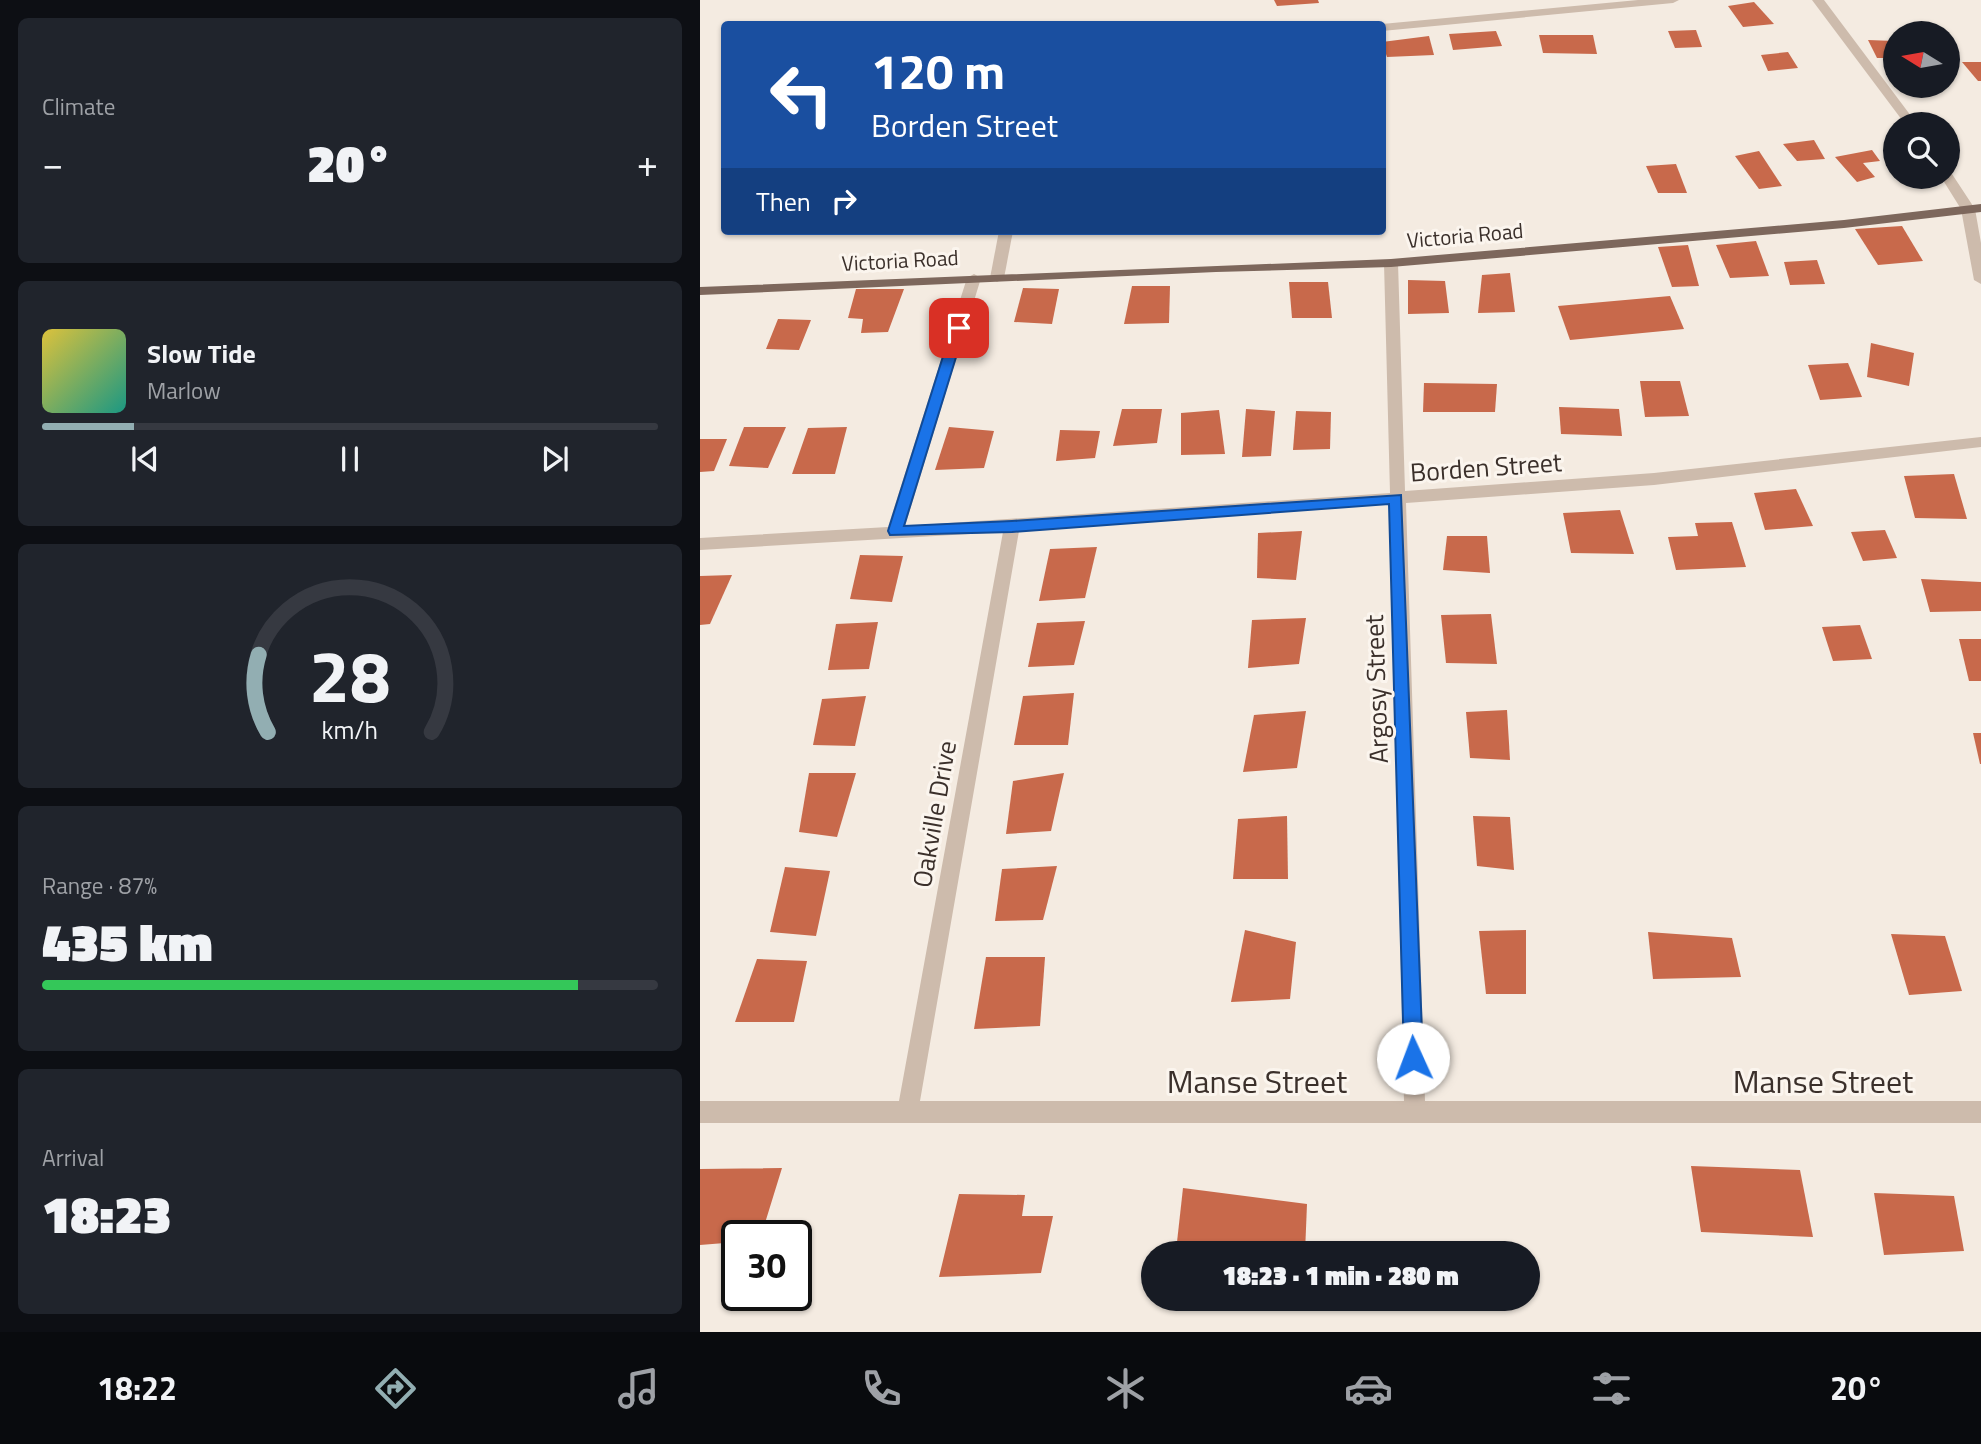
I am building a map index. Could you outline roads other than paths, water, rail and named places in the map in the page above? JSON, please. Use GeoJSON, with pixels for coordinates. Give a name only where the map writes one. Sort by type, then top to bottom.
{"type":"FeatureCollection","features":[{"type":"Feature","properties":{"kind":"main road","name":"Victoria Road"},"geometry":{"type":"LineString","coordinates":[[700,291],[1391,263],[1844,224],[1974,208]]}},
{"type":"Feature","properties":{"kind":"street"},"geometry":{"type":"LineString","coordinates":[[1386,28],[1673,0]]}},
{"type":"Feature","properties":{"kind":"street"},"geometry":{"type":"LineString","coordinates":[[1818,0],[1902,112]]}},
{"type":"Feature","properties":{"kind":"street"},"geometry":{"type":"LineString","coordinates":[[1957,189],[1974,208],[1981,279]]}},
{"type":"Feature","properties":{"kind":"street"},"geometry":{"type":"LineString","coordinates":[[997,278],[1005,235]]}},
{"type":"Feature","properties":{"kind":"street","name":"Argosy Street"},"geometry":{"type":"LineString","coordinates":[[1391,263],[1415,1114]]}},
{"type":"Feature","properties":{"kind":"street"},"geometry":{"type":"LineString","coordinates":[[895,531],[975,278]]}},
{"type":"Feature","properties":{"kind":"street","name":"Borden Street"},"geometry":{"type":"LineString","coordinates":[[700,544],[1012,526],[1670,478],[1981,442]]}},
{"type":"Feature","properties":{"kind":"street","name":"Oakville Drive"},"geometry":{"type":"LineString","coordinates":[[908,1111],[1012,526]]}},
{"type":"Feature","properties":{"kind":"street","name":"Manse Street"},"geometry":{"type":"LineString","coordinates":[[700,1112],[1981,1112]]}}]}
